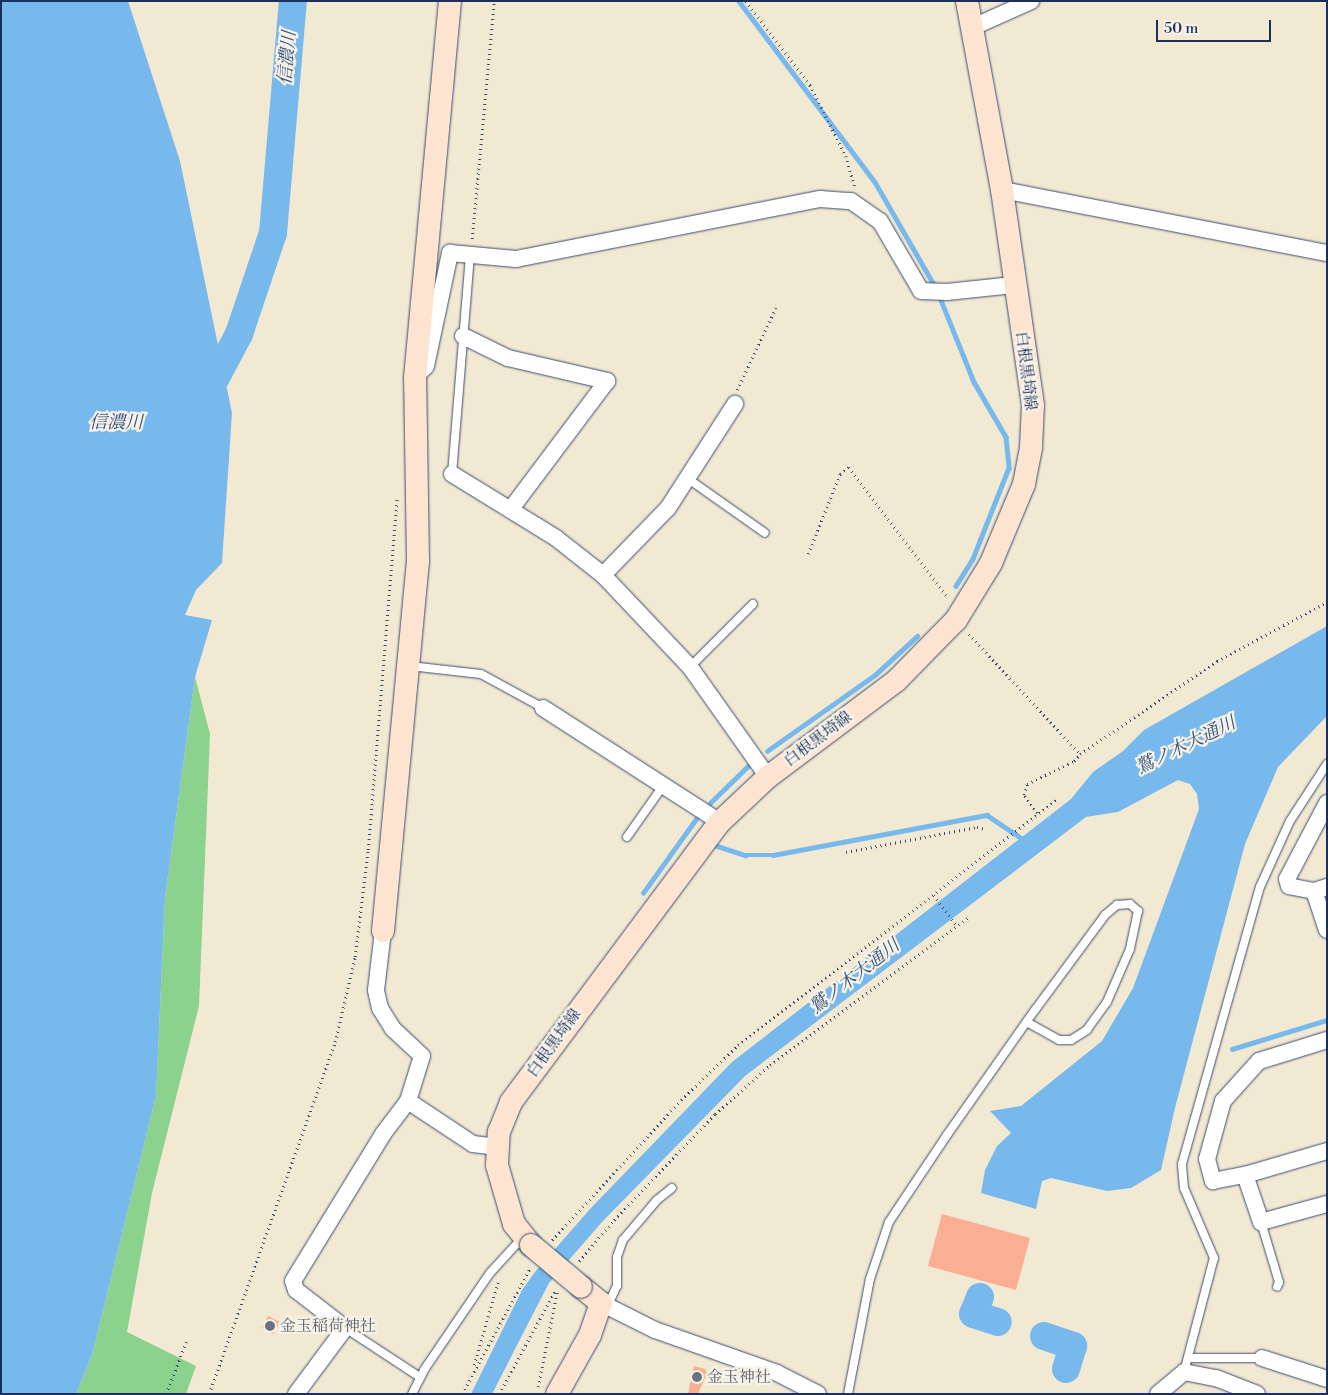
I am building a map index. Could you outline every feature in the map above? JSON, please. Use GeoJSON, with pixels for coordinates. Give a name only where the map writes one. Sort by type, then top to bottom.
{"type":"FeatureCollection","features":[{"type":"Feature","properties":{"kind":"main road"},"geometry":{"type":"LineString","coordinates":[[383,931],[410,666],[418,562],[415,378],[450,1]]}},
{"type":"Feature","properties":{"kind":"main road","name":"白根黒埼線"},"geometry":{"type":"LineString","coordinates":[[604,1305],[534,1248],[514,1224],[505,1201],[496,1147],[511,1102],[720,822],[768,776],[896,681],[958,617],[991,563],[1012,519],[1024,484],[1032,447],[1033,405],[1014,285],[1002,190],[967,1]]}},
{"type":"Feature","properties":{"kind":"main road"},"geometry":{"type":"LineString","coordinates":[[557,1394],[586,1343],[604,1305]]}},
{"type":"Feature","properties":{"kind":"street"},"geometry":{"type":"LineString","coordinates":[[972,28],[1031,1]]}},
{"type":"Feature","properties":{"kind":"street"},"geometry":{"type":"LineString","coordinates":[[1002,190],[1327,253]]}},
{"type":"Feature","properties":{"kind":"street"},"geometry":{"type":"LineString","coordinates":[[415,378],[426,366],[450,253],[516,259],[820,199],[851,201],[880,221],[921,291],[947,292],[1014,285]]}},
{"type":"Feature","properties":{"kind":"street"},"geometry":{"type":"LineString","coordinates":[[463,336],[508,358],[607,381],[510,510]]}},
{"type":"Feature","properties":{"kind":"street"},"geometry":{"type":"LineString","coordinates":[[603,575],[668,508],[735,404]]}},
{"type":"Feature","properties":{"kind":"street"},"geometry":{"type":"LineString","coordinates":[[452,474],[556,538],[603,575],[690,667],[768,776]]}},
{"type":"Feature","properties":{"kind":"street"},"geometry":{"type":"LineString","coordinates":[[543,708],[720,822]]}},
{"type":"Feature","properties":{"kind":"street"},"geometry":{"type":"LineString","coordinates":[[1327,803],[1287,879],[1289,886],[1321,889],[1327,930]]}},
{"type":"Feature","properties":{"kind":"street"},"geometry":{"type":"LineString","coordinates":[[296,1394],[345,1328],[296,1290],[293,1281],[382,1134],[408,1101],[422,1056],[393,1029],[380,1008],[376,990],[383,931]]}},
{"type":"Feature","properties":{"kind":"street"},"geometry":{"type":"LineString","coordinates":[[1327,1040],[1259,1061],[1223,1101],[1207,1159],[1213,1181],[1245,1175],[1327,1151]]}},
{"type":"Feature","properties":{"kind":"street"},"geometry":{"type":"LineString","coordinates":[[408,1101],[473,1144],[496,1147]]}},
{"type":"Feature","properties":{"kind":"street"},"geometry":{"type":"LineString","coordinates":[[1245,1175],[1261,1222],[1327,1204]]}},
{"type":"Feature","properties":{"kind":"street"},"geometry":{"type":"LineString","coordinates":[[604,1305],[655,1330],[777,1373],[818,1394]]}},
{"type":"Feature","properties":{"kind":"street"},"geometry":{"type":"LineString","coordinates":[[1262,1358],[1327,1379]]}},
{"type":"Feature","properties":{"kind":"street"},"geometry":{"type":"LineString","coordinates":[[1158,1394],[1187,1365],[1257,1394]]}},
{"type":"Feature","properties":{"kind":"lane"},"geometry":{"type":"LineString","coordinates":[[452,474],[470,255]]}},
{"type":"Feature","properties":{"kind":"lane"},"geometry":{"type":"LineString","coordinates":[[687,478],[765,533]]}},
{"type":"Feature","properties":{"kind":"lane"},"geometry":{"type":"LineString","coordinates":[[690,667],[753,604]]}},
{"type":"Feature","properties":{"kind":"lane"},"geometry":{"type":"LineString","coordinates":[[410,666],[481,674],[543,708]]}},
{"type":"Feature","properties":{"kind":"lane"},"geometry":{"type":"LineString","coordinates":[[1262,1358],[1187,1365],[1214,1258],[1184,1188],[1182,1164],[1260,886],[1290,821],[1327,764]]}},
{"type":"Feature","properties":{"kind":"lane"},"geometry":{"type":"LineString","coordinates":[[627,837],[663,786]]}},
{"type":"Feature","properties":{"kind":"lane"},"geometry":{"type":"LineString","coordinates":[[848,1394],[870,1279],[889,1222],[1027,1022],[1105,915],[1117,904],[1130,904],[1138,911],[1130,949],[1107,1002],[1087,1030],[1071,1040],[1059,1040],[1027,1022]]}},
{"type":"Feature","properties":{"kind":"lane"},"geometry":{"type":"LineString","coordinates":[[604,1305],[618,1286],[617,1258],[622,1240],[657,1200],[672,1188]]}},
{"type":"Feature","properties":{"kind":"lane"},"geometry":{"type":"LineString","coordinates":[[1261,1222],[1279,1282],[1277,1287]]}},
{"type":"Feature","properties":{"kind":"lane"},"geometry":{"type":"LineString","coordinates":[[412,1394],[420,1377],[490,1274],[507,1255],[534,1248]]}},
{"type":"Feature","properties":{"kind":"lane"},"geometry":{"type":"LineString","coordinates":[[345,1328],[420,1377]]}},
{"type":"Feature","properties":{"kind":"path"},"geometry":{"type":"LineString","coordinates":[[470,255],[494,1]]}},
{"type":"Feature","properties":{"kind":"path"},"geometry":{"type":"LineString","coordinates":[[746,1],[810,85],[851,168],[856,185],[851,201]]}},
{"type":"Feature","properties":{"kind":"path"},"geometry":{"type":"LineString","coordinates":[[735,404],[738,388],[776,307]]}},
{"type":"Feature","properties":{"kind":"path"},"geometry":{"type":"LineString","coordinates":[[808,554],[840,474],[849,466],[958,617],[1080,754]]}},
{"type":"Feature","properties":{"kind":"path"},"geometry":{"type":"LineString","coordinates":[[209,1394],[335,1042],[355,957],[368,850],[397,492]]}},
{"type":"Feature","properties":{"kind":"path"},"geometry":{"type":"LineString","coordinates":[[1037,813],[1024,795],[1027,784],[1040,775],[1066,766],[1080,754],[1217,662],[1327,602]]}},
{"type":"Feature","properties":{"kind":"path"},"geometry":{"type":"LineString","coordinates":[[462,1394],[474,1367],[522,1277],[534,1248],[617,1168],[738,1045],[935,896],[1057,799]]}},
{"type":"Feature","properties":{"kind":"path"},"geometry":{"type":"LineString","coordinates":[[846,852],[977,827],[984,830]]}},
{"type":"Feature","properties":{"kind":"path"},"geometry":{"type":"LineString","coordinates":[[935,896],[957,926]]}},
{"type":"Feature","properties":{"kind":"path"},"geometry":{"type":"LineString","coordinates":[[577,1264],[614,1220],[715,1114],[770,1065],[968,918]]}},
{"type":"Feature","properties":{"kind":"path"},"geometry":{"type":"LineString","coordinates":[[474,1367],[474,1356],[507,1255]]}},
{"type":"Feature","properties":{"kind":"path"},"geometry":{"type":"LineString","coordinates":[[499,1394],[559,1286],[537,1394]]}},
{"type":"Feature","properties":{"kind":"path"},"geometry":{"type":"LineString","coordinates":[[166,1394],[186,1342]]}},
{"type":"Feature","properties":{"kind":"green space"},"geometry":{"type":"Polygon","coordinates":[[[195,677],[210,734],[199,1006],[152,1193],[127,1332],[196,1366],[186,1394],[76,1394],[92,1355],[156,1096],[165,898],[195,677]]]}},
{"type":"Feature","properties":{"kind":"water","name":"信濃川"},"geometry":{"type":"Polygon","coordinates":[[[1,1],[128,1],[180,161],[232,413],[222,563],[196,590],[185,615],[212,620],[195,677],[165,898],[156,1096],[92,1355],[76,1394],[1,1394],[1,1]]]}},
{"type":"Feature","properties":{"kind":"water","name":"鷲ノ木大通川"},"geometry":{"type":"Polygon","coordinates":[[[1327,626],[1327,716],[1278,767],[1245,844],[1175,1108],[1161,1170],[1131,1188],[1107,1191],[1051,1178],[1042,1181],[1036,1209],[981,1193],[985,1170],[997,1146],[1011,1133],[990,1111],[1021,1106],[1102,1041],[1133,988],[1199,809],[1197,794],[1190,784],[1178,780],[1118,812],[1086,817],[745,1076],[602,1222],[549,1283],[492,1394],[471,1394],[522,1290],[535,1272],[590,1209],[732,1062],[1071,799],[1093,772],[1123,751],[1144,730],[1327,626]]]}},
{"type":"Feature","properties":{"kind":"building"},"geometry":{"type":"Polygon","coordinates":[[[942,1214],[1030,1238],[1016,1290],[928,1266],[942,1214]]]}},
{"type":"Feature","properties":{"kind":"building"},"geometry":{"type":"Polygon","coordinates":[[[268,1316],[280,1322],[273,1334],[262,1328],[268,1316]]]}},
{"type":"Feature","properties":{"kind":"building"},"geometry":{"type":"Polygon","coordinates":[[[694,1366],[705,1369],[707,1373],[698,1394],[688,1394],[694,1366]]]}},
{"type":"Feature","properties":{"kind":"waterway","name":"信濃川"},"geometry":{"type":"LineString","coordinates":[[205,398],[239,334],[273,233],[293,1]]}},
{"type":"Feature","properties":{"kind":"waterway"},"geometry":{"type":"LineString","coordinates":[[739,1],[875,182],[936,288]]}},
{"type":"Feature","properties":{"kind":"waterway"},"geometry":{"type":"LineString","coordinates":[[939,295],[974,382],[1006,437],[1009,468],[973,559],[956,586]]}},
{"type":"Feature","properties":{"kind":"waterway"},"geometry":{"type":"LineString","coordinates":[[767,751],[876,674],[917,636]]}},
{"type":"Feature","properties":{"kind":"waterway"},"geometry":{"type":"LineString","coordinates":[[710,803],[748,766]]}},
{"type":"Feature","properties":{"kind":"waterway"},"geometry":{"type":"LineString","coordinates":[[714,845],[745,855],[773,855],[987,815],[1024,840]]}},
{"type":"Feature","properties":{"kind":"waterway"},"geometry":{"type":"LineString","coordinates":[[643,893],[696,819]]}},
{"type":"Feature","properties":{"kind":"waterway"},"geometry":{"type":"LineString","coordinates":[[1232,1049],[1327,1020]]}},
{"type":"Feature","properties":{"kind":"waterway"},"geometry":{"type":"LineString","coordinates":[[980,1297],[973,1314],[998,1322]]}},
{"type":"Feature","properties":{"kind":"waterway"},"geometry":{"type":"LineString","coordinates":[[1044,1336],[1073,1346],[1066,1369]]}},
{"type":"Feature","properties":{"kind":"place","name":"金玉稲荷神社"},"geometry":{"type":"Point","coordinates":[270,1326]}},
{"type":"Feature","properties":{"kind":"place","name":"金玉神社"},"geometry":{"type":"Point","coordinates":[697,1377]}}]}
